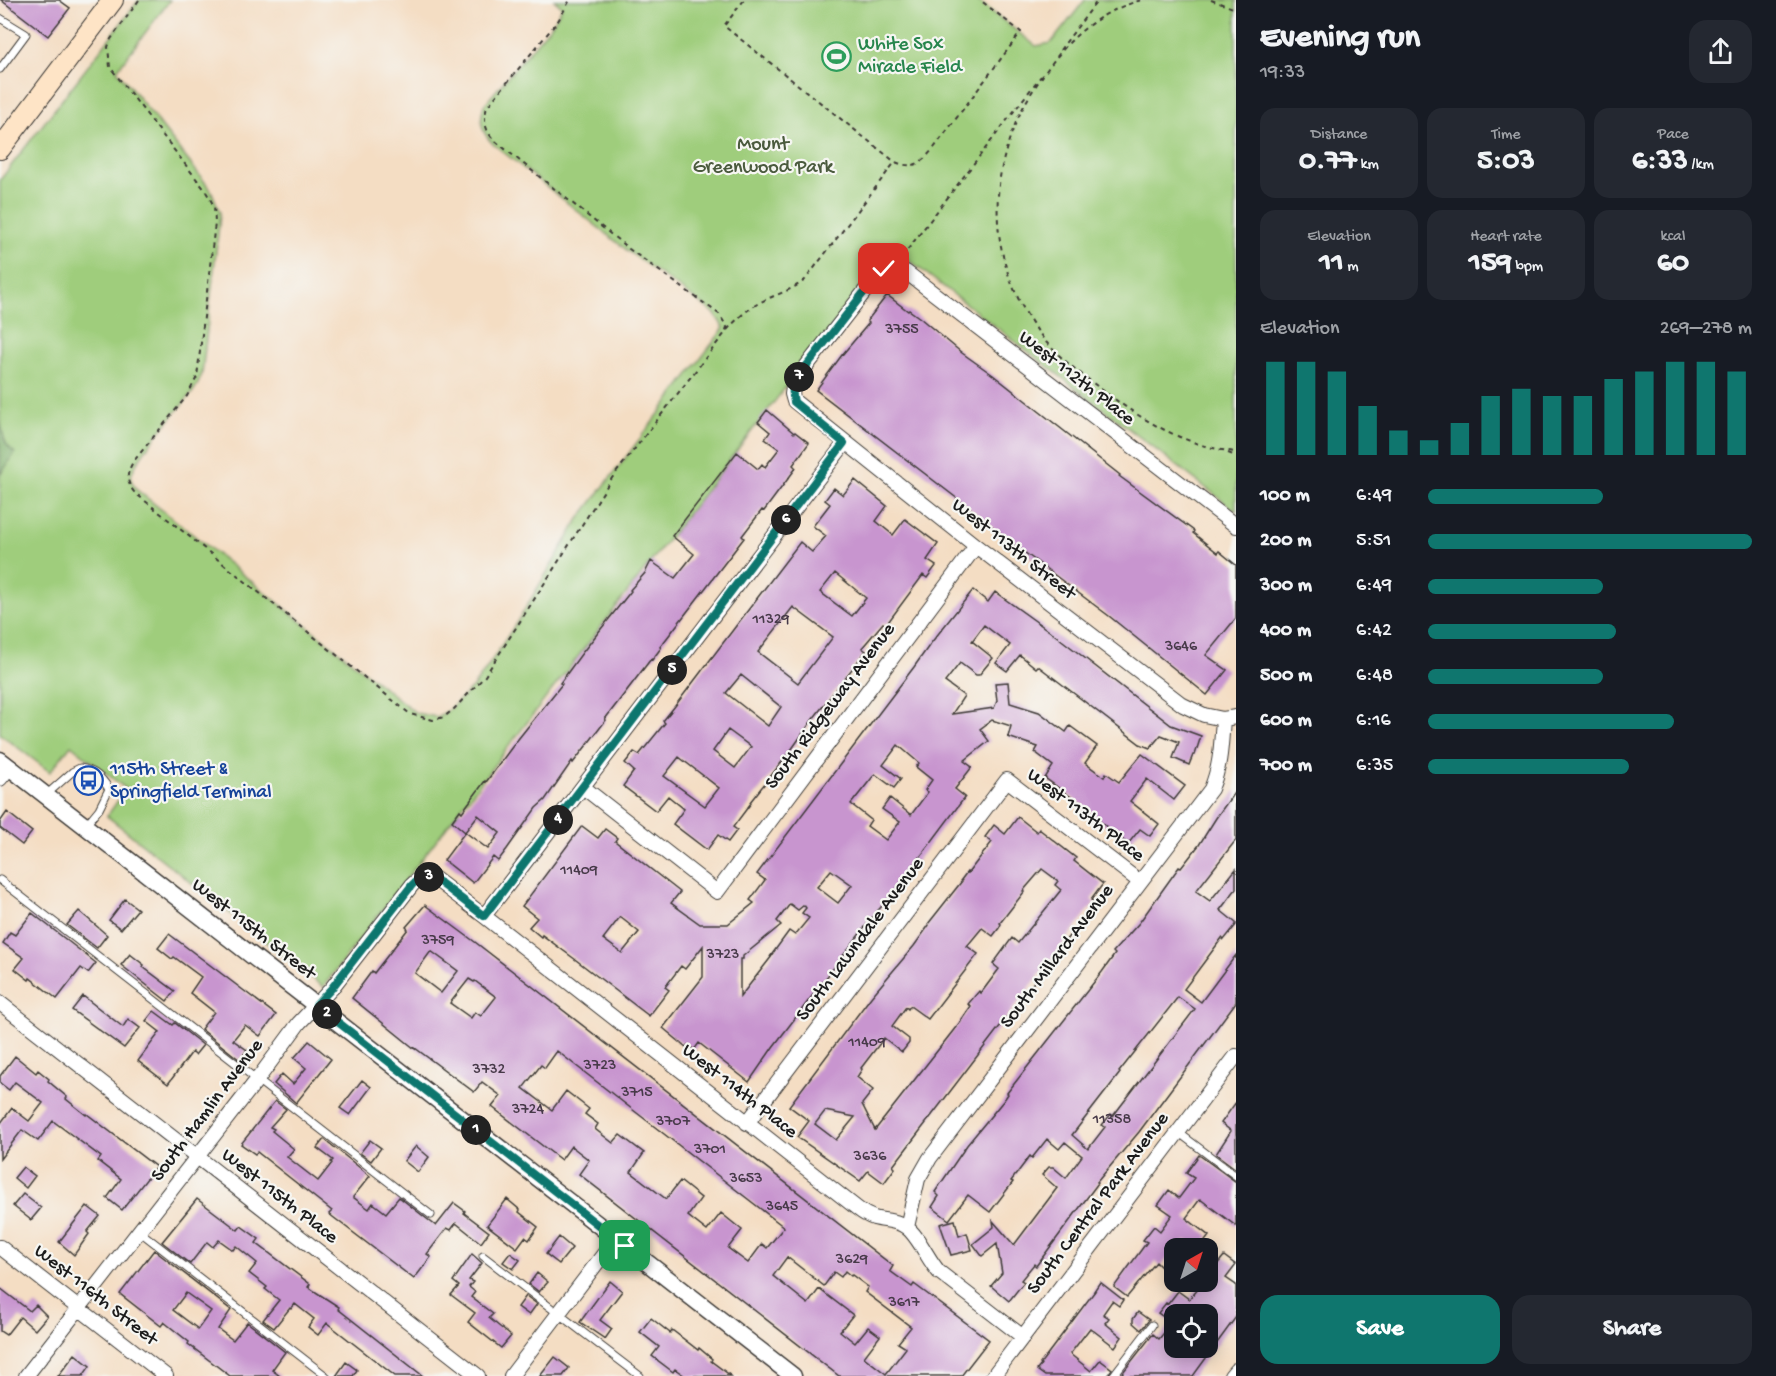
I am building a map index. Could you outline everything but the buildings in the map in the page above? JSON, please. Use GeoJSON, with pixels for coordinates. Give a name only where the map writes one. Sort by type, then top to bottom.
{"type":"FeatureCollection","features":[{"type":"Feature","properties":{"kind":"main road"},"geometry":{"type":"LineString","coordinates":[[0,149],[113,0]]}},
{"type":"Feature","properties":{"kind":"street","name":"West 112th Place"},"geometry":{"type":"LineString","coordinates":[[792,394],[794,382],[879,273],[895,267],[906,272],[1236,526]]}},
{"type":"Feature","properties":{"kind":"street","name":"West 113th Street"},"geometry":{"type":"LineString","coordinates":[[792,394],[794,402],[799,407],[844,443],[1183,705],[1204,715],[1230,718]]}},
{"type":"Feature","properties":{"kind":"street"},"geometry":{"type":"LineString","coordinates":[[484,916],[844,443]]}},
{"type":"Feature","properties":{"kind":"street","name":"South Ridgeway Avenue"},"geometry":{"type":"LineString","coordinates":[[583,787],[717,892],[976,546]]}},
{"type":"Feature","properties":{"kind":"street","name":"South Millard Avenue"},"geometry":{"type":"LineString","coordinates":[[907,1227],[918,1179],[930,1158],[1211,789],[1230,718]]}},
{"type":"Feature","properties":{"kind":"street","name":"West 115th Street"},"geometry":{"type":"LineString","coordinates":[[3,769],[46,795],[793,1376]]}},
{"type":"Feature","properties":{"kind":"street","name":"West 113th Place"},"geometry":{"type":"LineString","coordinates":[[1007,780],[1140,882]]}},
{"type":"Feature","properties":{"kind":"street","name":"South Lawndale Avenue"},"geometry":{"type":"LineString","coordinates":[[747,1123],[1007,780]]}},
{"type":"Feature","properties":{"kind":"street","name":"West 114th Place"},"geometry":{"type":"LineString","coordinates":[[426,876],[434,878],[484,916],[865,1214],[873,1218],[894,1221],[907,1227]]}},
{"type":"Feature","properties":{"kind":"street","name":"South Hamlin Avenue"},"geometry":{"type":"LineString","coordinates":[[26,1376],[197,1158],[299,1023],[331,989],[412,885],[419,878],[426,876]]}},
{"type":"Feature","properties":{"kind":"street","name":"West 115th Place"},"geometry":{"type":"LineString","coordinates":[[0,1003],[478,1376]]}},
{"type":"Feature","properties":{"kind":"street","name":"South Central Park Avenue"},"geometry":{"type":"LineString","coordinates":[[993,1376],[1236,1056]]}},
{"type":"Feature","properties":{"kind":"street"},"geometry":{"type":"LineString","coordinates":[[907,1227],[939,1272],[1023,1337]]}},
{"type":"Feature","properties":{"kind":"street"},"geometry":{"type":"LineString","coordinates":[[511,1376],[616,1238]]}},
{"type":"Feature","properties":{"kind":"street","name":"West 116th Street"},"geometry":{"type":"LineString","coordinates":[[0,1247],[166,1376]]}},
{"type":"Feature","properties":{"kind":"street"},"geometry":{"type":"LineString","coordinates":[[1231,1376],[1236,1370]]}},
{"type":"Feature","properties":{"kind":"lane"},"geometry":{"type":"LineString","coordinates":[[0,18],[26,34],[0,69]]}},
{"type":"Feature","properties":{"kind":"lane"},"geometry":{"type":"LineString","coordinates":[[46,795],[72,772],[80,768],[91,770],[102,777],[109,789],[99,809],[85,826]]}},
{"type":"Feature","properties":{"kind":"lane"},"geometry":{"type":"LineString","coordinates":[[0,880],[431,1215]]}},
{"type":"Feature","properties":{"kind":"lane"},"geometry":{"type":"LineString","coordinates":[[1178,1132],[1236,1176]]}},
{"type":"Feature","properties":{"kind":"lane"},"geometry":{"type":"LineString","coordinates":[[139,1231],[326,1376]]}},
{"type":"Feature","properties":{"kind":"lane"},"geometry":{"type":"LineString","coordinates":[[483,1256],[640,1376]]}},
{"type":"Feature","properties":{"kind":"lane"},"geometry":{"type":"LineString","coordinates":[[1113,1376],[1152,1325]]}},
{"type":"Feature","properties":{"kind":"path"},"geometry":{"type":"LineString","coordinates":[[139,0],[111,39],[108,47],[110,67],[205,190],[214,206],[215,223],[197,377],[187,396],[133,462],[128,471],[128,485],[143,500],[410,714],[433,720],[444,717],[454,709],[485,676],[606,488],[726,330],[748,309],[794,288],[805,280],[896,162]]}},
{"type":"Feature","properties":{"kind":"path"},"geometry":{"type":"LineString","coordinates":[[570,0],[558,21],[487,107],[484,116],[488,133],[629,249],[719,314],[727,327],[726,330]]}},
{"type":"Feature","properties":{"kind":"path"},"geometry":{"type":"LineString","coordinates":[[744,0],[724,26],[896,162],[906,166],[922,161],[1021,32],[980,0]]}},
{"type":"Feature","properties":{"kind":"path"},"geometry":{"type":"LineString","coordinates":[[902,257],[1098,0]]}},
{"type":"Feature","properties":{"kind":"path"},"geometry":{"type":"LineString","coordinates":[[1141,0],[1120,6],[1104,14],[1073,38],[1054,59],[1019,114],[1004,154],[999,179],[997,205],[1001,251],[1018,298],[1047,342],[1063,359],[1146,421],[1200,444],[1236,454]]}},
{"type":"Feature","properties":{"kind":"path"},"geometry":{"type":"LineString","coordinates":[[1211,0],[1236,9]]}},
{"type":"Feature","properties":{"kind":"green space","name":"Mount Greenwood Park"},"geometry":{"type":"Polygon","coordinates":[[[139,0],[170,0],[117,70],[211,190],[220,212],[202,374],[192,393],[139,460],[133,470],[132,481],[137,490],[416,713],[436,717],[446,712],[473,687],[522,614],[579,519],[724,328],[714,313],[629,252],[492,143],[485,134],[481,121],[484,105],[553,23],[562,7],[554,0],[977,0],[1036,46],[1051,43],[1085,0],[1236,0],[1236,511],[893,248],[323,987],[107,816],[126,789],[71,745],[50,772],[0,734],[0,180],[139,0]]]}},
{"type":"Feature","properties":{"kind":"green space"},"geometry":{"type":"Polygon","coordinates":[[[0,421],[5,442],[15,453],[0,475],[0,421]]]}},
{"type":"Feature","properties":{"kind":"place","name":"White Sox Miracle Field"},"geometry":{"type":"Point","coordinates":[837,56]}},
{"type":"Feature","properties":{"kind":"place","name":"115th Street & Springfield Terminal"},"geometry":{"type":"Point","coordinates":[89,781]}},
{"type":"Feature","properties":{"kind":"route"},"geometry":{"type":"LineString","coordinates":[[625,1246],[316,1005],[419,878],[426,876],[434,878],[484,916],[844,443],[794,402],[792,394],[794,382],[884,269]]}}]}
